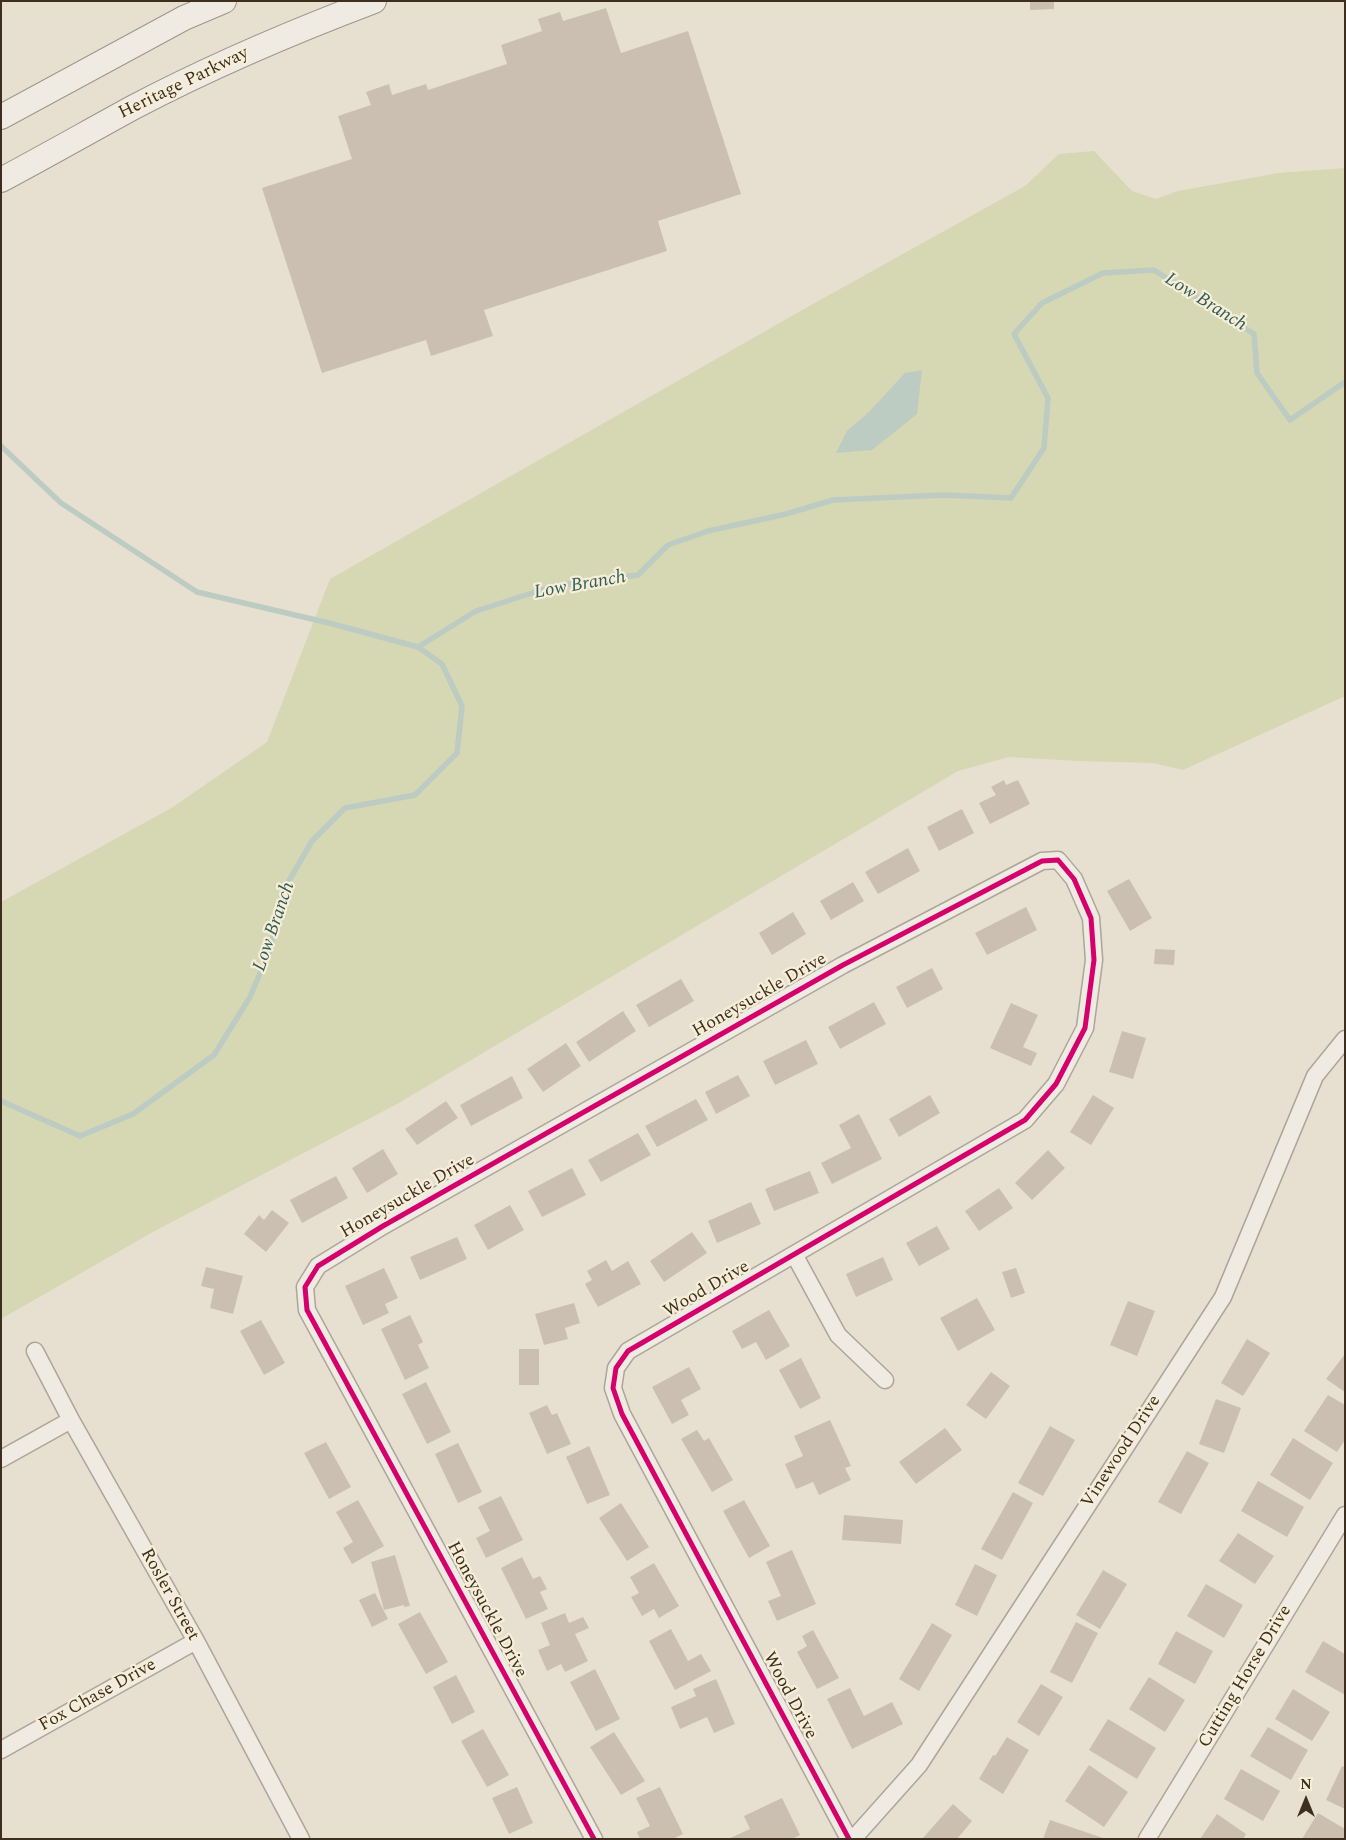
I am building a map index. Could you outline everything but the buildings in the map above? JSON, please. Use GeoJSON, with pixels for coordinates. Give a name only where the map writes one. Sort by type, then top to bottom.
{"type":"FeatureCollection","features":[{"type":"Feature","properties":{"kind":"main road"},"geometry":{"type":"LineString","coordinates":[[1,118],[184,18],[224,1]]}},
{"type":"Feature","properties":{"kind":"main road","name":"Heritage Parkway"},"geometry":{"type":"LineString","coordinates":[[1,180],[135,107],[230,60],[318,22],[374,1]]}},
{"type":"Feature","properties":{"kind":"street","name":"Wood Drive"},"geometry":{"type":"LineString","coordinates":[[849,1839],[622,1414],[613,1388],[616,1368],[628,1351],[795,1256],[1025,1120],[1056,1084],[1085,1028],[1094,960],[1091,918],[1074,879],[1058,860]]}},
{"type":"Feature","properties":{"kind":"street","name":"Honeysuckle Drive"},"geometry":{"type":"LineString","coordinates":[[594,1839],[307,1310],[305,1287],[318,1266],[383,1226],[808,985],[1042,861],[1058,860]]}},
{"type":"Feature","properties":{"kind":"street","name":"Vinewood Drive"},"geometry":{"type":"LineString","coordinates":[[853,1839],[919,1764],[1223,1297],[1315,1076],[1345,1039]]}},
{"type":"Feature","properties":{"kind":"street"},"geometry":{"type":"LineString","coordinates":[[795,1256],[838,1335],[885,1380]]}},
{"type":"Feature","properties":{"kind":"street","name":"Rosler Street"},"geometry":{"type":"LineString","coordinates":[[36,1351],[71,1420],[196,1641],[302,1839]]}},
{"type":"Feature","properties":{"kind":"street"},"geometry":{"type":"LineString","coordinates":[[1,1459],[71,1420]]}},
{"type":"Feature","properties":{"kind":"street","name":"Cutting Horse Drive"},"geometry":{"type":"LineString","coordinates":[[1147,1839],[1345,1515]]}},
{"type":"Feature","properties":{"kind":"street","name":"Fox Chase Drive"},"geometry":{"type":"LineString","coordinates":[[1,1750],[196,1641]]}},
{"type":"Feature","properties":{"kind":"green space"},"geometry":{"type":"Polygon","coordinates":[[[1094,151],[1132,191],[1156,199],[1178,191],[1279,173],[1345,168],[1345,696],[1183,770],[1153,763],[1009,757],[958,771],[397,1104],[151,1233],[1,1319],[1,902],[173,807],[267,742],[330,579],[804,309],[1025,186],[1059,154],[1094,151]]]}},
{"type":"Feature","properties":{"kind":"shaded area"},"geometry":{"type":"Polygon","coordinates":[[[922,370],[917,414],[872,450],[836,453],[847,431],[869,412],[905,373],[922,370]]]}},
{"type":"Feature","properties":{"kind":"waterway","name":"Low Branch"},"geometry":{"type":"LineString","coordinates":[[1,1101],[80,1136],[133,1114],[214,1055],[250,997],[270,950],[283,891],[312,841],[345,808],[415,795],[457,753],[462,706],[442,664],[418,647],[476,611],[554,586],[638,575],[668,545],[708,531],[786,514],[833,500],[944,495],[1011,498],[1044,448],[1048,398],[1014,334],[1042,303],[1103,273],[1154,270],[1254,334],[1257,373],[1290,420],[1345,382]]}},
{"type":"Feature","properties":{"kind":"waterway"},"geometry":{"type":"LineString","coordinates":[[1,446],[61,503],[197,592],[329,623],[418,647]]}},
{"type":"Feature","properties":{"kind":"cycle path"},"geometry":{"type":"LineString","coordinates":[[594,1839],[307,1310],[305,1287],[318,1266],[383,1226],[843,965],[1042,861],[1058,860],[1074,879],[1091,918],[1094,960],[1085,1028],[1056,1084],[1025,1120],[628,1351],[616,1368],[613,1388],[622,1414],[849,1839]]}}]}
